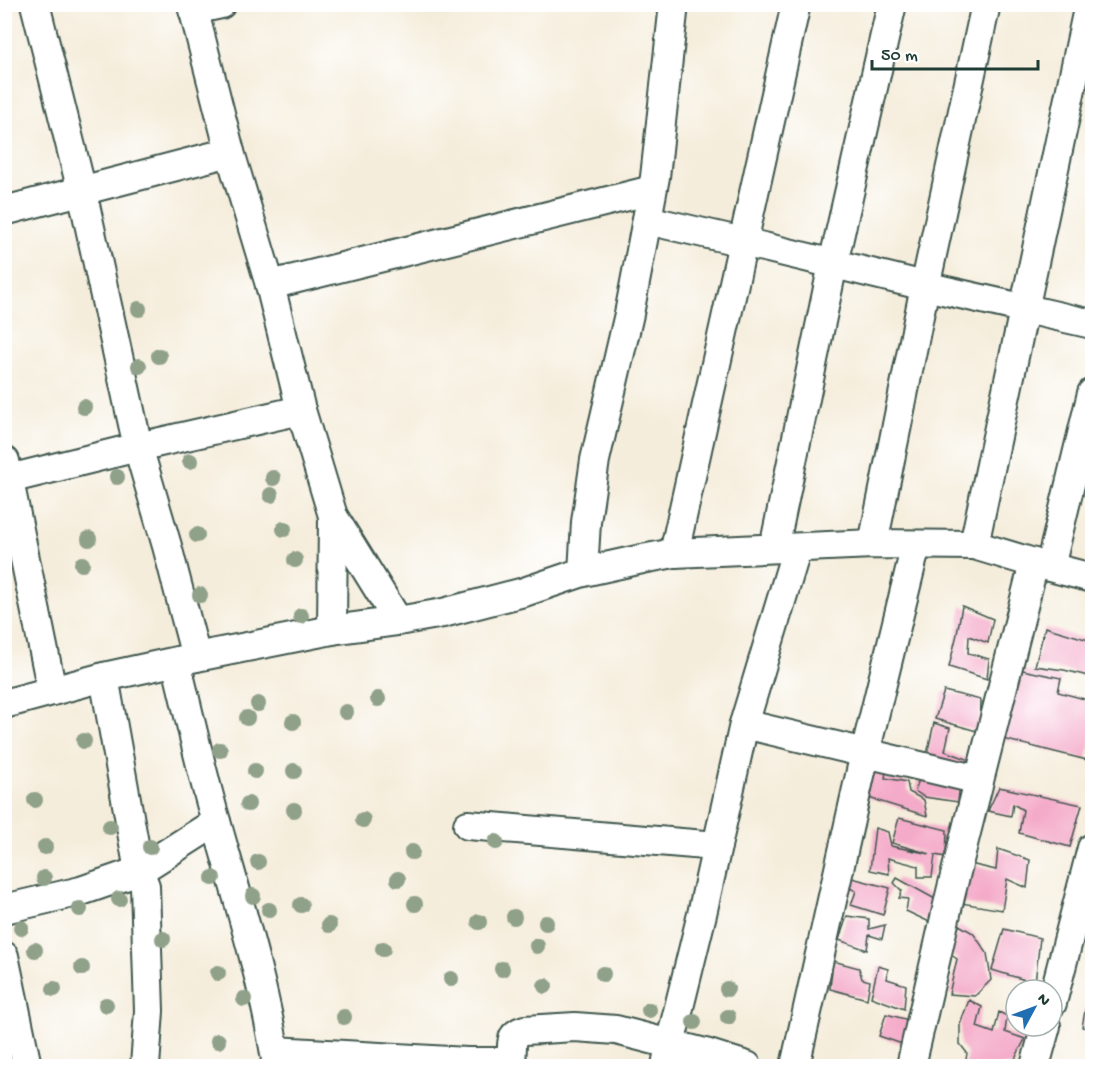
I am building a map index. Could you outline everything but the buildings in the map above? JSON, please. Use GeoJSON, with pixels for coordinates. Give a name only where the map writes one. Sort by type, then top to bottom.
{"type":"FeatureCollection","features":[{"type":"Feature","properties":{"kind":"street"},"geometry":{"type":"LineString","coordinates":[[35,4],[82,191],[138,447],[167,546],[216,822],[246,928],[276,1059],[503,1062],[511,1059],[512,1038],[518,1032],[575,1026],[616,1030],[668,1055],[709,1054],[747,1066]]}},
{"type":"Feature","properties":{"kind":"street"},"geometry":{"type":"LineString","coordinates":[[221,4],[192,8],[230,152],[270,285],[301,410],[333,516],[398,621]]}},
{"type":"Feature","properties":{"kind":"street"},"geometry":{"type":"LineString","coordinates":[[583,572],[586,522],[595,460],[629,314],[652,190],[674,4]]}},
{"type":"Feature","properties":{"kind":"street"},"geometry":{"type":"LineString","coordinates":[[674,554],[796,4]]}},
{"type":"Feature","properties":{"kind":"street"},"geometry":{"type":"LineString","coordinates":[[668,1055],[785,548],[833,264],[892,4]]}},
{"type":"Feature","properties":{"kind":"street"},"geometry":{"type":"LineString","coordinates":[[873,544],[925,286],[986,4]]}},
{"type":"Feature","properties":{"kind":"street"},"geometry":{"type":"LineString","coordinates":[[974,545],[1089,4]]}},
{"type":"Feature","properties":{"kind":"street"},"geometry":{"type":"LineString","coordinates":[[4,211],[230,152]]}},
{"type":"Feature","properties":{"kind":"street"},"geometry":{"type":"LineString","coordinates":[[270,285],[652,190]]}},
{"type":"Feature","properties":{"kind":"street"},"geometry":{"type":"LineString","coordinates":[[646,220],[1092,324]]}},
{"type":"Feature","properties":{"kind":"street"},"geometry":{"type":"LineString","coordinates":[[911,1066],[979,780],[1092,393]]}},
{"type":"Feature","properties":{"kind":"street"},"geometry":{"type":"LineString","coordinates":[[52,691],[8,483],[138,447],[301,410]]}},
{"type":"Feature","properties":{"kind":"street"},"geometry":{"type":"LineString","coordinates":[[332,630],[333,516]]}},
{"type":"Feature","properties":{"kind":"street"},"geometry":{"type":"LineString","coordinates":[[4,704],[104,677],[186,660],[332,630],[443,613],[524,592],[583,572],[674,554],[873,544],[974,545],[1092,578]]}},
{"type":"Feature","properties":{"kind":"street"},"geometry":{"type":"LineString","coordinates":[[795,1066],[865,753],[916,545]]}},
{"type":"Feature","properties":{"kind":"street"},"geometry":{"type":"LineString","coordinates":[[104,677],[139,871],[145,886],[149,1011],[145,1066]]}},
{"type":"Feature","properties":{"kind":"street"},"geometry":{"type":"LineString","coordinates":[[744,724],[979,780]]}},
{"type":"Feature","properties":{"kind":"street"},"geometry":{"type":"LineString","coordinates":[[4,909],[81,891],[139,871],[216,822]]}},
{"type":"Feature","properties":{"kind":"street"},"geometry":{"type":"LineString","coordinates":[[468,825],[717,846]]}},
{"type":"Feature","properties":{"kind":"street"},"geometry":{"type":"LineString","coordinates":[[1058,978],[1092,849]]}},
{"type":"Feature","properties":{"kind":"street"},"geometry":{"type":"LineString","coordinates":[[4,956],[27,1066]]}},
{"type":"Feature","properties":{"kind":"street"},"geometry":{"type":"LineString","coordinates":[[1035,1066],[1043,1038]]}}]}
